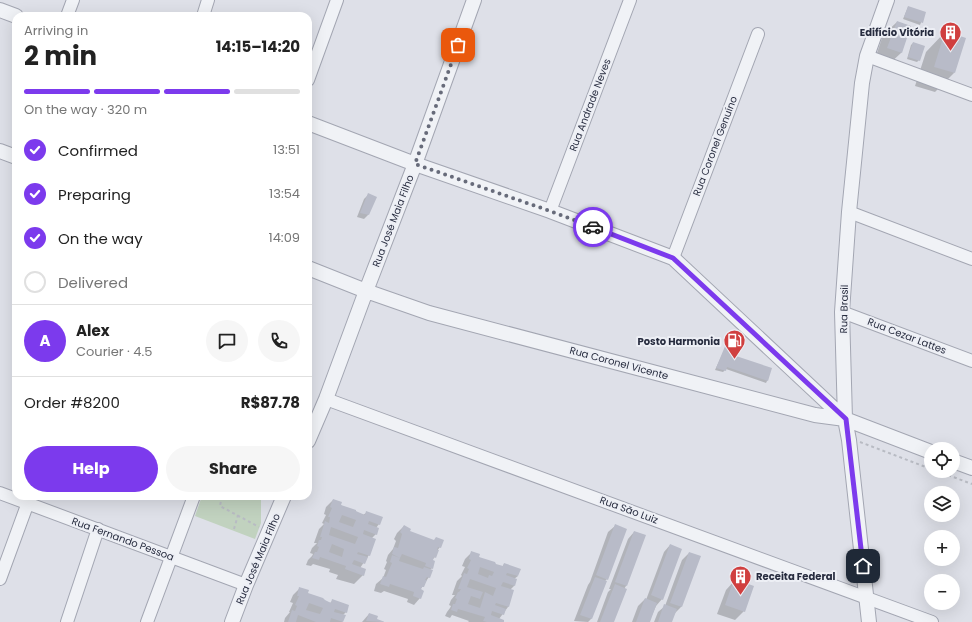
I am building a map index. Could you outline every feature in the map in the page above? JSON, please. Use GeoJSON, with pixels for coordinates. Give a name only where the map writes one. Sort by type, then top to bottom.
{"type":"FeatureCollection","features":[{"type":"Feature","properties":{"kind":"street"},"geometry":{"type":"LineString","coordinates":[[68,12],[73,0]]}},
{"type":"Feature","properties":{"kind":"street"},"geometry":{"type":"LineString","coordinates":[[204,12],[208,0]]}},
{"type":"Feature","properties":{"kind":"street"},"geometry":{"type":"LineString","coordinates":[[312,69],[337,0]]}},
{"type":"Feature","properties":{"kind":"street","name":"Rua José Maia Filho"},"geometry":{"type":"LineString","coordinates":[[312,432],[326,399],[415,164],[474,0]]}},
{"type":"Feature","properties":{"kind":"street","name":"Rua Andrade Neves"},"geometry":{"type":"LineString","coordinates":[[550,211],[630,0]]}},
{"type":"Feature","properties":{"kind":"street","name":"Rua Brasil"},"geometry":{"type":"LineString","coordinates":[[869,622],[846,419],[842,312],[848,212],[861,90],[867,56],[887,0]]}},
{"type":"Feature","properties":{"kind":"street"},"geometry":{"type":"LineString","coordinates":[[0,10],[12,14]]}},
{"type":"Feature","properties":{"kind":"street","name":"Rua Coronel Genuíno"},"geometry":{"type":"LineString","coordinates":[[673,258],[758,34]]}},
{"type":"Feature","properties":{"kind":"street"},"geometry":{"type":"LineString","coordinates":[[867,56],[972,95]]}},
{"type":"Feature","properties":{"kind":"street"},"geometry":{"type":"LineString","coordinates":[[312,125],[415,164],[550,211],[673,258],[846,419]]}},
{"type":"Feature","properties":{"kind":"street"},"geometry":{"type":"LineString","coordinates":[[0,151],[12,156]]}},
{"type":"Feature","properties":{"kind":"street"},"geometry":{"type":"LineString","coordinates":[[848,212],[972,259]]}},
{"type":"Feature","properties":{"kind":"street","name":"Rua Coronel Vicente"},"geometry":{"type":"LineString","coordinates":[[312,270],[366,291],[429,313],[814,415],[846,419],[924,449]]}},
{"type":"Feature","properties":{"kind":"street","name":"Rua Cezar Lattes"},"geometry":{"type":"LineString","coordinates":[[842,312],[972,361]]}},
{"type":"Feature","properties":{"kind":"street","name":"Rua São Luiz"},"geometry":{"type":"LineString","coordinates":[[326,399],[932,622]]}},
{"type":"Feature","properties":{"kind":"street"},"geometry":{"type":"LineString","coordinates":[[960,464],[972,468]]}},
{"type":"Feature","properties":{"kind":"street","name":"Rua Fernando Pessoa"},"geometry":{"type":"LineString","coordinates":[[0,493],[12,496]]}},
{"type":"Feature","properties":{"kind":"street"},"geometry":{"type":"LineString","coordinates":[[0,579],[29,500]]}},
{"type":"Feature","properties":{"kind":"street","name":"Rua Fernando Pessoa"},"geometry":{"type":"LineString","coordinates":[[29,500],[98,529],[246,585]]}},
{"type":"Feature","properties":{"kind":"street"},"geometry":{"type":"LineString","coordinates":[[148,622],[192,500]]}},
{"type":"Feature","properties":{"kind":"street","name":"Rua José Maia Filho"},"geometry":{"type":"LineString","coordinates":[[232,622],[282,500]]}},
{"type":"Feature","properties":{"kind":"street"},"geometry":{"type":"LineString","coordinates":[[67,622],[98,529]]}},
{"type":"Feature","properties":{"kind":"path"},"geometry":{"type":"LineString","coordinates":[[849,440],[859,441],[924,466]]}},
{"type":"Feature","properties":{"kind":"path"},"geometry":{"type":"LineString","coordinates":[[956,478],[972,484]]}},
{"type":"Feature","properties":{"kind":"path"},"geometry":{"type":"LineString","coordinates":[[221,500],[220,506],[269,532]]}},
{"type":"Feature","properties":{"kind":"path"},"geometry":{"type":"LineString","coordinates":[[234,529],[238,515]]}},
{"type":"Feature","properties":{"kind":"green space"},"geometry":{"type":"Polygon","coordinates":[[[201,500],[261,500],[261,523],[255,539],[195,516],[201,500]]]}},
{"type":"Feature","properties":{"kind":"building"},"geometry":{"type":"Polygon","coordinates":[[[908,6],[926,12],[923,23],[904,17],[908,6]]]}},
{"type":"Feature","properties":{"kind":"building"},"geometry":{"type":"Polygon","coordinates":[[[897,21],[911,26],[902,53],[887,48],[897,21]]]}},
{"type":"Feature","properties":{"kind":"building","name":"Edifício Vitória"},"geometry":{"type":"Polygon","coordinates":[[[945,31],[966,38],[955,73],[934,67],[945,31]]]}},
{"type":"Feature","properties":{"kind":"building"},"geometry":{"type":"Polygon","coordinates":[[[913,42],[925,46],[920,61],[908,57],[913,42]]]}},
{"type":"Feature","properties":{"kind":"building"},"geometry":{"type":"Polygon","coordinates":[[[368,193],[377,197],[369,215],[360,213],[368,193]]]}},
{"type":"Feature","properties":{"kind":"building","name":"Posto Harmonia"},"geometry":{"type":"Polygon","coordinates":[[[728,339],[733,341],[732,343],[737,344],[733,355],[772,368],[768,381],[727,367],[726,371],[716,368],[728,339]]]}},
{"type":"Feature","properties":{"kind":"building"},"geometry":{"type":"Polygon","coordinates":[[[333,499],[342,502],[341,505],[365,515],[366,511],[383,517],[380,525],[369,521],[368,524],[379,528],[377,535],[364,530],[363,534],[376,539],[370,556],[358,552],[357,554],[368,557],[365,564],[354,560],[352,564],[366,569],[364,576],[345,569],[346,566],[320,557],[319,560],[312,558],[319,547],[317,546],[322,537],[320,537],[325,521],[329,523],[330,517],[328,517],[332,508],[330,507],[333,499]],[[342,515],[339,522],[353,527],[356,520],[342,515]],[[331,527],[329,535],[355,544],[358,537],[331,527]],[[332,544],[329,552],[342,557],[344,549],[332,544]]]}},
{"type":"Feature","properties":{"kind":"building"},"geometry":{"type":"Polygon","coordinates":[[[615,524],[627,529],[608,580],[596,575],[615,524]]]}},
{"type":"Feature","properties":{"kind":"building"},"geometry":{"type":"Polygon","coordinates":[[[404,525],[411,529],[410,531],[434,540],[436,537],[444,540],[441,548],[438,547],[437,550],[439,550],[436,558],[434,557],[433,560],[435,561],[433,569],[425,566],[426,563],[402,554],[400,558],[392,554],[394,547],[398,548],[402,534],[400,532],[404,525]]]}},
{"type":"Feature","properties":{"kind":"building"},"geometry":{"type":"Polygon","coordinates":[[[634,531],[646,535],[627,586],[615,582],[634,531]]]}},
{"type":"Feature","properties":{"kind":"building"},"geometry":{"type":"Polygon","coordinates":[[[670,544],[682,549],[663,600],[651,595],[670,544]]]}},
{"type":"Feature","properties":{"kind":"building"},"geometry":{"type":"Polygon","coordinates":[[[471,551],[480,554],[479,557],[495,562],[496,564],[503,566],[504,563],[521,569],[518,576],[507,573],[506,575],[517,579],[515,586],[503,582],[501,586],[514,590],[509,607],[496,603],[495,605],[506,609],[504,615],[492,611],[491,615],[504,620],[504,622],[487,622],[483,621],[485,617],[458,609],[457,612],[451,610],[457,599],[455,598],[461,589],[458,589],[464,573],[467,574],[469,569],[467,568],[471,560],[469,559],[471,551]],[[480,567],[478,574],[488,578],[489,575],[492,576],[494,572],[480,567]],[[470,579],[467,587],[483,592],[480,599],[471,596],[468,604],[480,608],[485,592],[493,596],[496,588],[470,579]]]}},
{"type":"Feature","properties":{"kind":"building"},"geometry":{"type":"Polygon","coordinates":[[[689,552],[701,556],[682,607],[670,603],[689,552]]]}},
{"type":"Feature","properties":{"kind":"building"},"geometry":{"type":"Polygon","coordinates":[[[392,555],[400,558],[399,561],[423,569],[424,567],[433,570],[430,578],[427,577],[424,587],[421,589],[424,591],[421,599],[413,596],[414,592],[390,584],[389,587],[380,584],[383,576],[386,577],[392,563],[390,562],[392,555]]]}},
{"type":"Feature","properties":{"kind":"building"},"geometry":{"type":"Polygon","coordinates":[[[595,577],[607,581],[592,619],[580,615],[595,577]]]}},
{"type":"Feature","properties":{"kind":"building","name":"Receita Federal"},"geometry":{"type":"Polygon","coordinates":[[[734,579],[754,586],[745,612],[725,605],[734,579]]]}},
{"type":"Feature","properties":{"kind":"building"},"geometry":{"type":"Polygon","coordinates":[[[615,584],[627,589],[614,622],[600,622],[615,584]]]}},
{"type":"Feature","properties":{"kind":"building"},"geometry":{"type":"Polygon","coordinates":[[[299,587],[309,590],[308,593],[323,598],[331,603],[332,599],[349,605],[347,613],[335,609],[334,612],[346,615],[343,622],[331,618],[330,622],[316,622],[298,615],[296,622],[288,622],[292,610],[295,611],[297,606],[295,605],[299,596],[297,596],[299,587]],[[309,603],[306,610],[320,614],[323,608],[309,603]]]}},
{"type":"Feature","properties":{"kind":"building"},"geometry":{"type":"Polygon","coordinates":[[[645,598],[657,603],[650,622],[636,622],[645,598]]]}},
{"type":"Feature","properties":{"kind":"building"},"geometry":{"type":"Polygon","coordinates":[[[664,604],[677,609],[672,622],[658,622],[664,604]]]}},
{"type":"Feature","properties":{"kind":"building"},"geometry":{"type":"Polygon","coordinates":[[[369,613],[378,616],[377,619],[385,622],[366,621],[369,613]]]}},
{"type":"Feature","properties":{"kind":"way so far"},"geometry":{"type":"LineString","coordinates":[[458,45],[415,164],[593,227]]}},
{"type":"Feature","properties":{"kind":"place","name":"Edifício Vitória"},"geometry":{"type":"Point","coordinates":[950,52]}},
{"type":"Feature","properties":{"kind":"place","name":"Posto Harmonia"},"geometry":{"type":"Point","coordinates":[735,360]}},
{"type":"Feature","properties":{"kind":"place","name":"Receita Federal"},"geometry":{"type":"Point","coordinates":[740,596]}},
{"type":"Feature","properties":{"kind":"route"},"geometry":{"type":"LineString","coordinates":[[593,227],[673,258],[846,419],[863,566]]}}]}
